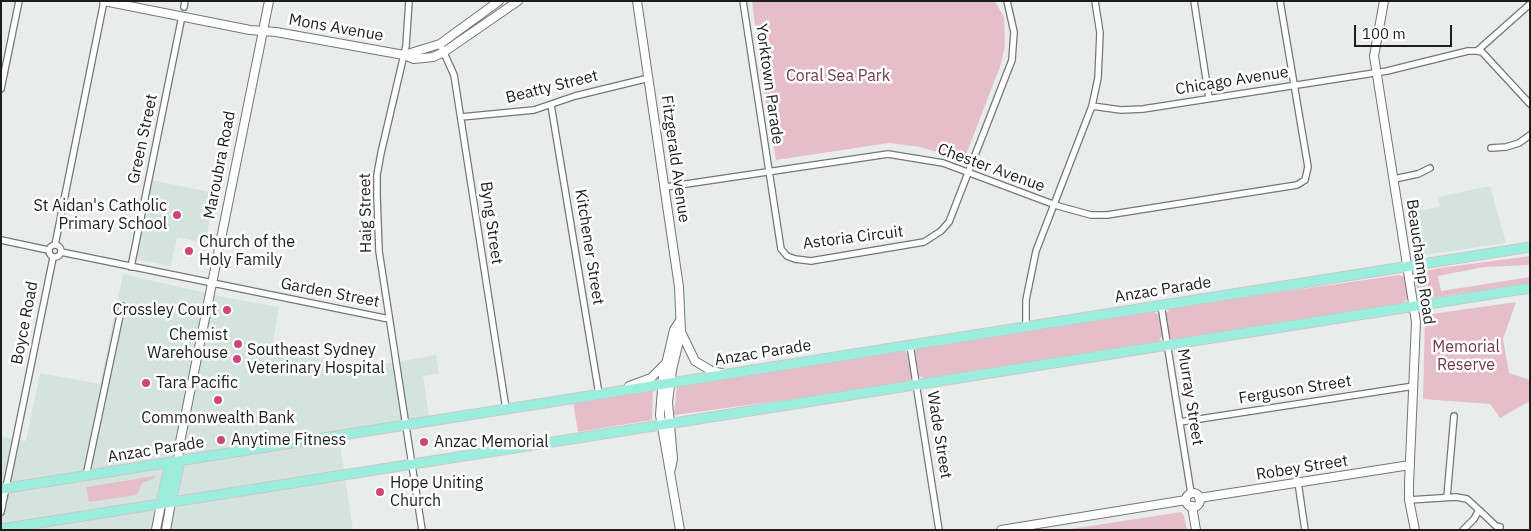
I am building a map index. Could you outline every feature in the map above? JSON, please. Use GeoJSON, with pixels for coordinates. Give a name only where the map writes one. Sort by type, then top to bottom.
{"type":"FeatureCollection","features":[{"type":"Feature","properties":{"kind":"main road","name":"Anzac Parade"},"geometry":{"type":"LineString","coordinates":[[4,489],[1530,247]]}},
{"type":"Feature","properties":{"kind":"main road"},"geometry":{"type":"LineString","coordinates":[[1,529],[1530,288]]}},
{"type":"Feature","properties":{"kind":"main road","name":"Maroubra Road"},"geometry":{"type":"LineString","coordinates":[[171,502],[180,461]]}},
{"type":"Feature","properties":{"kind":"main road","name":"Maroubra Road"},"geometry":{"type":"LineString","coordinates":[[161,504],[170,463]]}},
{"type":"Feature","properties":{"kind":"street"},"geometry":{"type":"LineString","coordinates":[[1,90],[19,1]]}},
{"type":"Feature","properties":{"kind":"street"},"geometry":{"type":"LineString","coordinates":[[1,240],[48,250],[56,245],[104,1]]}},
{"type":"Feature","properties":{"kind":"street","name":"Mons Avenue"},"geometry":{"type":"LineString","coordinates":[[104,1],[262,32],[276,32],[404,55],[414,59],[444,52],[518,1]]}},
{"type":"Feature","properties":{"kind":"street","name":"Maroubra Road"},"geometry":{"type":"LineString","coordinates":[[180,461],[178,452],[268,1]]}},
{"type":"Feature","properties":{"kind":"street","name":"Haig Street"},"geometry":{"type":"LineString","coordinates":[[409,1],[404,55],[377,175],[379,251],[422,530]]}},
{"type":"Feature","properties":{"kind":"street","name":"Mons Avenue"},"geometry":{"type":"LineString","coordinates":[[404,55],[440,44],[498,1]]}},
{"type":"Feature","properties":{"kind":"street","name":"Fitzgerald Avenue"},"geometry":{"type":"LineString","coordinates":[[637,1],[666,187],[679,287],[679,322],[681,332],[666,383]]}},
{"type":"Feature","properties":{"kind":"street","name":"Yorktown Parade"},"geometry":{"type":"LineString","coordinates":[[743,1],[768,171]]}},
{"type":"Feature","properties":{"kind":"street","name":"Astoria Circuit"},"geometry":{"type":"LineString","coordinates":[[768,171],[781,249],[787,256],[794,259],[811,261],[915,244],[932,239],[949,222],[1012,60],[1014,32],[1007,1]]}},
{"type":"Feature","properties":{"kind":"street"},"geometry":{"type":"LineString","coordinates":[[1026,328],[1026,300],[1029,277],[1036,251],[1092,106],[1098,78],[1101,51],[1095,1]]}},
{"type":"Feature","properties":{"kind":"street"},"geometry":{"type":"LineString","coordinates":[[1194,1],[1209,98]]}},
{"type":"Feature","properties":{"kind":"street"},"geometry":{"type":"LineString","coordinates":[[1280,1],[1294,85]]}},
{"type":"Feature","properties":{"kind":"street","name":"Beauchamp Road"},"geometry":{"type":"LineString","coordinates":[[1384,1],[1374,45],[1376,72],[1414,307],[1416,335],[1409,500],[1415,530]]}},
{"type":"Feature","properties":{"kind":"street"},"geometry":{"type":"LineString","coordinates":[[1476,51],[1530,4]]}},
{"type":"Feature","properties":{"kind":"street","name":"Green Street"},"geometry":{"type":"LineString","coordinates":[[131,266],[182,16]]}},
{"type":"Feature","properties":{"kind":"street","name":"Byng Street"},"geometry":{"type":"LineString","coordinates":[[440,44],[454,75],[506,409]]}},
{"type":"Feature","properties":{"kind":"street","name":"Chicago Avenue"},"geometry":{"type":"LineString","coordinates":[[1092,106],[1133,110],[1376,72],[1468,51],[1476,51]]}},
{"type":"Feature","properties":{"kind":"street"},"geometry":{"type":"LineString","coordinates":[[1476,51],[1482,52],[1530,104]]}},
{"type":"Feature","properties":{"kind":"street","name":"Beatty Street"},"geometry":{"type":"LineString","coordinates":[[461,117],[534,110],[649,78]]}},
{"type":"Feature","properties":{"kind":"street","name":"Chester Avenue"},"geometry":{"type":"LineString","coordinates":[[666,187],[888,154],[943,163],[1083,214],[1107,215],[1297,185],[1305,180],[1308,167],[1294,85]]}},
{"type":"Feature","properties":{"kind":"street","name":"Kitchener Street"},"geometry":{"type":"LineString","coordinates":[[551,104],[604,393]]}},
{"type":"Feature","properties":{"kind":"street"},"geometry":{"type":"LineString","coordinates":[[1491,148],[1496,149],[1519,143],[1530,135]]}},
{"type":"Feature","properties":{"kind":"street"},"geometry":{"type":"LineString","coordinates":[[1394,179],[1418,174],[1430,168]]}},
{"type":"Feature","properties":{"kind":"street"},"geometry":{"type":"LineString","coordinates":[[48,250],[53,258],[58,257],[61,252],[60,248],[56,245]]}},
{"type":"Feature","properties":{"kind":"street","name":"Garden Street"},"geometry":{"type":"LineString","coordinates":[[61,252],[389,319]]}},
{"type":"Feature","properties":{"kind":"street","name":"Boyce Road"},"geometry":{"type":"LineString","coordinates":[[1,512],[4,489],[53,258]]}},
{"type":"Feature","properties":{"kind":"street","name":"Murray Street"},"geometry":{"type":"LineString","coordinates":[[1161,305],[1192,493]]}},
{"type":"Feature","properties":{"kind":"street"},"geometry":{"type":"LineString","coordinates":[[86,476],[122,306]]}},
{"type":"Feature","properties":{"kind":"street","name":"Fitzgerald Avenue"},"geometry":{"type":"LineString","coordinates":[[679,322],[674,330],[666,362],[664,423],[673,459],[671,468],[680,530]]}},
{"type":"Feature","properties":{"kind":"street"},"geometry":{"type":"LineString","coordinates":[[681,332],[695,361],[710,370],[728,374]]}},
{"type":"Feature","properties":{"kind":"street","name":"Wade Street"},"geometry":{"type":"LineString","coordinates":[[910,345],[939,530]]}},
{"type":"Feature","properties":{"kind":"street"},"geometry":{"type":"LineString","coordinates":[[604,393],[648,380],[657,374],[666,362]]}},
{"type":"Feature","properties":{"kind":"street","name":"Ferguson Street"},"geometry":{"type":"LineString","coordinates":[[1180,422],[1414,386]]}},
{"type":"Feature","properties":{"kind":"street"},"geometry":{"type":"LineString","coordinates":[[1447,497],[1454,416]]}},
{"type":"Feature","properties":{"kind":"street","name":"Maroubra Road"},"geometry":{"type":"LineString","coordinates":[[170,463],[178,452]]}},
{"type":"Feature","properties":{"kind":"street","name":"Robey Street"},"geometry":{"type":"LineString","coordinates":[[1199,498],[1410,465]]}},
{"type":"Feature","properties":{"kind":"street"},"geometry":{"type":"LineString","coordinates":[[1298,482],[1305,530]]}},
{"type":"Feature","properties":{"kind":"street"},"geometry":{"type":"LineString","coordinates":[[1001,530],[1189,503],[1198,504],[1199,498],[1196,494],[1192,493],[1189,503],[1196,530]]}},
{"type":"Feature","properties":{"kind":"street"},"geometry":{"type":"LineString","coordinates":[[1409,500],[1447,497],[1467,498],[1496,526],[1500,527]]}},
{"type":"Feature","properties":{"kind":"street","name":"Maroubra Road"},"geometry":{"type":"LineString","coordinates":[[166,530],[171,502]]}},
{"type":"Feature","properties":{"kind":"street","name":"Maroubra Road"},"geometry":{"type":"LineString","coordinates":[[156,530],[161,504]]}},
{"type":"Feature","properties":{"kind":"street"},"geometry":{"type":"LineString","coordinates":[[1463,530],[1474,519],[1479,510]]}},
{"type":"Feature","properties":{"kind":"shaded area","name":"St Aidan's Catholic Primary School"},"geometry":{"type":"Polygon","coordinates":[[[151,180],[215,193],[205,243],[177,237],[171,266],[135,259],[151,180]]]}},
{"type":"Feature","properties":{"kind":"shaded area"},"geometry":{"type":"Polygon","coordinates":[[[1490,186],[1506,243],[1424,255],[1417,250],[1410,212],[1440,207],[1438,197],[1490,186]]]}},
{"type":"Feature","properties":{"kind":"shaded area"},"geometry":{"type":"Polygon","coordinates":[[[123,274],[224,297],[279,307],[272,348],[320,359],[345,371],[436,355],[439,374],[423,376],[429,416],[338,431],[353,530],[1,530],[1,437],[26,441],[40,373],[100,384],[123,274]]]}},
{"type":"Feature","properties":{"kind":"green space","name":"Coral Sea Park"},"geometry":{"type":"Polygon","coordinates":[[[752,1],[995,1],[1004,17],[1005,45],[1001,64],[964,160],[920,147],[889,143],[776,160],[760,69],[752,1]]]}},
{"type":"Feature","properties":{"kind":"green space"},"geometry":{"type":"Polygon","coordinates":[[[1530,256],[1530,265],[1484,267],[1438,276],[1441,291],[1530,277],[1530,285],[1479,294],[1469,292],[1422,299],[1419,297],[1415,277],[1417,273],[1440,268],[1530,256]]]}},
{"type":"Feature","properties":{"kind":"green space"},"geometry":{"type":"Polygon","coordinates":[[[1399,275],[1405,277],[1408,298],[1394,306],[1177,341],[1170,338],[1166,313],[1171,308],[1399,275]]]}},
{"type":"Feature","properties":{"kind":"green space","name":"Memorial Reserve"},"geometry":{"type":"Polygon","coordinates":[[[1516,302],[1503,339],[1509,373],[1530,380],[1530,401],[1500,418],[1490,404],[1423,399],[1425,315],[1516,302]]]}},
{"type":"Feature","properties":{"kind":"green space"},"geometry":{"type":"Polygon","coordinates":[[[1153,311],[1160,316],[1163,334],[1158,343],[926,379],[919,376],[915,350],[918,347],[1153,311]]]}},
{"type":"Feature","properties":{"kind":"green space"},"geometry":{"type":"Polygon","coordinates":[[[902,350],[907,353],[912,378],[908,383],[675,415],[674,413],[677,387],[681,385],[902,350]]]}},
{"type":"Feature","properties":{"kind":"green space"},"geometry":{"type":"Polygon","coordinates":[[[653,390],[652,420],[578,432],[573,402],[653,390]]]}},
{"type":"Feature","properties":{"kind":"green space"},"geometry":{"type":"Polygon","coordinates":[[[155,476],[155,478],[142,483],[137,495],[89,502],[86,487],[155,476]]]}},
{"type":"Feature","properties":{"kind":"green space"},"geometry":{"type":"Polygon","coordinates":[[[1181,512],[1184,516],[1187,530],[1064,530],[1181,512]]]}},
{"type":"Feature","properties":{"kind":"place","name":"St Aidan's Catholic Primary School"},"geometry":{"type":"Point","coordinates":[177,215]}},
{"type":"Feature","properties":{"kind":"place","name":"Church of the Holy Family"},"geometry":{"type":"Point","coordinates":[189,251]}},
{"type":"Feature","properties":{"kind":"place","name":"Crossley Court"},"geometry":{"type":"Point","coordinates":[227,310]}},
{"type":"Feature","properties":{"kind":"place","name":"Chemist Warehouse"},"geometry":{"type":"Point","coordinates":[238,344]}},
{"type":"Feature","properties":{"kind":"place","name":"Southeast Sydney Veterinary Hospital"},"geometry":{"type":"Point","coordinates":[237,359]}},
{"type":"Feature","properties":{"kind":"place","name":"Tara Pacific"},"geometry":{"type":"Point","coordinates":[146,383]}},
{"type":"Feature","properties":{"kind":"place","name":"Commonwealth Bank"},"geometry":{"type":"Point","coordinates":[218,400]}},
{"type":"Feature","properties":{"kind":"place","name":"Anytime Fitness"},"geometry":{"type":"Point","coordinates":[221,440]}},
{"type":"Feature","properties":{"kind":"place","name":"Anzac Memorial"},"geometry":{"type":"Point","coordinates":[424,442]}},
{"type":"Feature","properties":{"kind":"place","name":"Hope Uniting Church"},"geometry":{"type":"Point","coordinates":[380,492]}}]}
